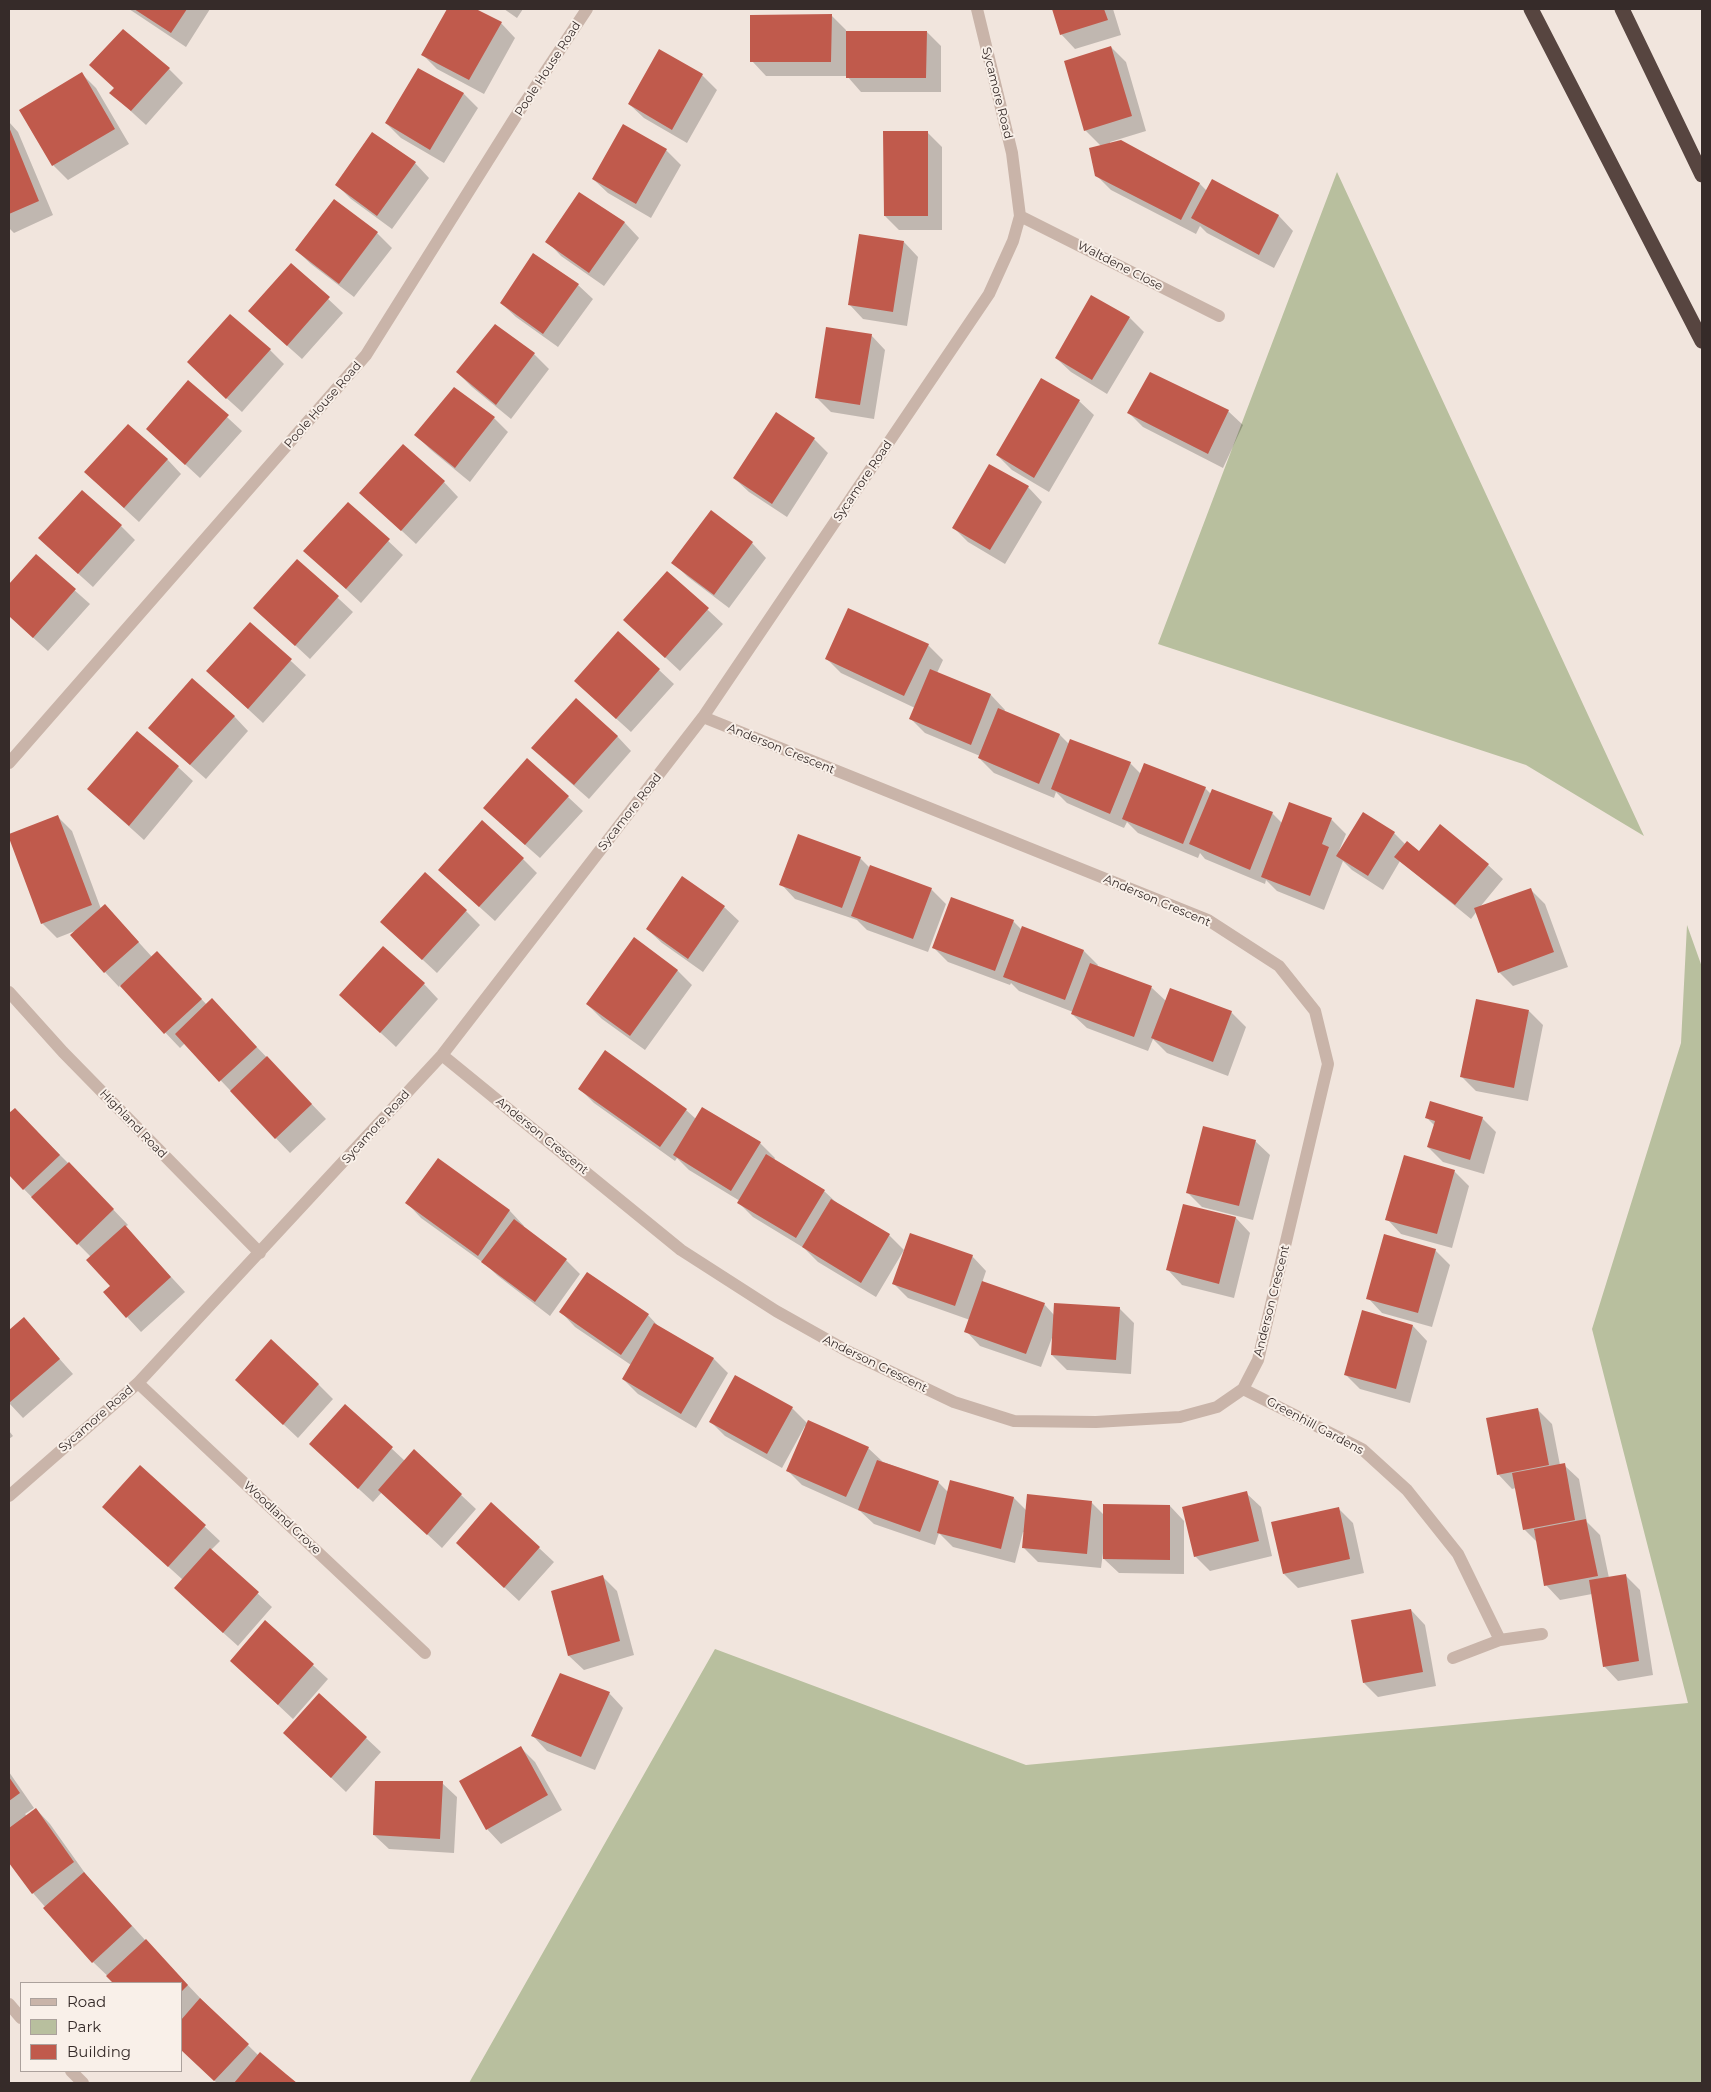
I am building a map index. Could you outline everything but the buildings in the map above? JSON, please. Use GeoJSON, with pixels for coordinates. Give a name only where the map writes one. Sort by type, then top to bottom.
{"type":"FeatureCollection","features":[{"type":"Feature","properties":{"kind":"highway"},"geometry":{"type":"LineString","coordinates":[[1531,9],[1702,341]]}},
{"type":"Feature","properties":{"kind":"highway"},"geometry":{"type":"LineString","coordinates":[[1622,9],[1702,175]]}},
{"type":"Feature","properties":{"kind":"street","name":"Poole House Road"},"geometry":{"type":"LineString","coordinates":[[9,763],[366,355],[516,116],[587,9]]}},
{"type":"Feature","properties":{"kind":"street","name":"Sycamore Road"},"geometry":{"type":"LineString","coordinates":[[9,1496],[138,1383],[442,1055],[703,717],[989,294],[1013,241],[1020,216],[1012,153],[977,9]]}},
{"type":"Feature","properties":{"kind":"street","name":"Waltdene Close"},"geometry":{"type":"LineString","coordinates":[[1020,216],[1219,316]]}},
{"type":"Feature","properties":{"kind":"street","name":"Anderson Crescent"},"geometry":{"type":"LineString","coordinates":[[442,1055],[681,1250],[776,1311],[841,1348],[954,1402],[1014,1420],[1096,1422],[1180,1417],[1218,1407],[1243,1389],[1258,1360],[1328,1064],[1315,1011],[1279,966],[1208,920],[703,717]]}},
{"type":"Feature","properties":{"kind":"street","name":"Highland Road"},"geometry":{"type":"LineString","coordinates":[[9,992],[70,1059],[260,1253]]}},
{"type":"Feature","properties":{"kind":"street","name":"Woodland Grove"},"geometry":{"type":"LineString","coordinates":[[138,1383],[425,1653]]}},
{"type":"Feature","properties":{"kind":"street","name":"Greenhill Gardens"},"geometry":{"type":"LineString","coordinates":[[1243,1389],[1362,1449],[1407,1490],[1458,1554],[1500,1640]]}},
{"type":"Feature","properties":{"kind":"street"},"geometry":{"type":"LineString","coordinates":[[1453,1658],[1500,1640],[1542,1634]]}},
{"type":"Feature","properties":{"kind":"street"},"geometry":{"type":"LineString","coordinates":[[9,2004],[20,2017]]}},
{"type":"Feature","properties":{"kind":"street"},"geometry":{"type":"LineString","coordinates":[[72,2072],[84,2083]]}},
{"type":"Feature","properties":{"kind":"green space"},"geometry":{"type":"Polygon","coordinates":[[[1337,172],[1644,836],[1526,765],[1158,644],[1337,172]]]}},
{"type":"Feature","properties":{"kind":"green space"},"geometry":{"type":"Polygon","coordinates":[[[1687,925],[1702,967],[1702,2083],[469,2083],[715,1649],[1026,1765],[1688,1703],[1592,1329],[1681,1043],[1687,925]]]}}]}
